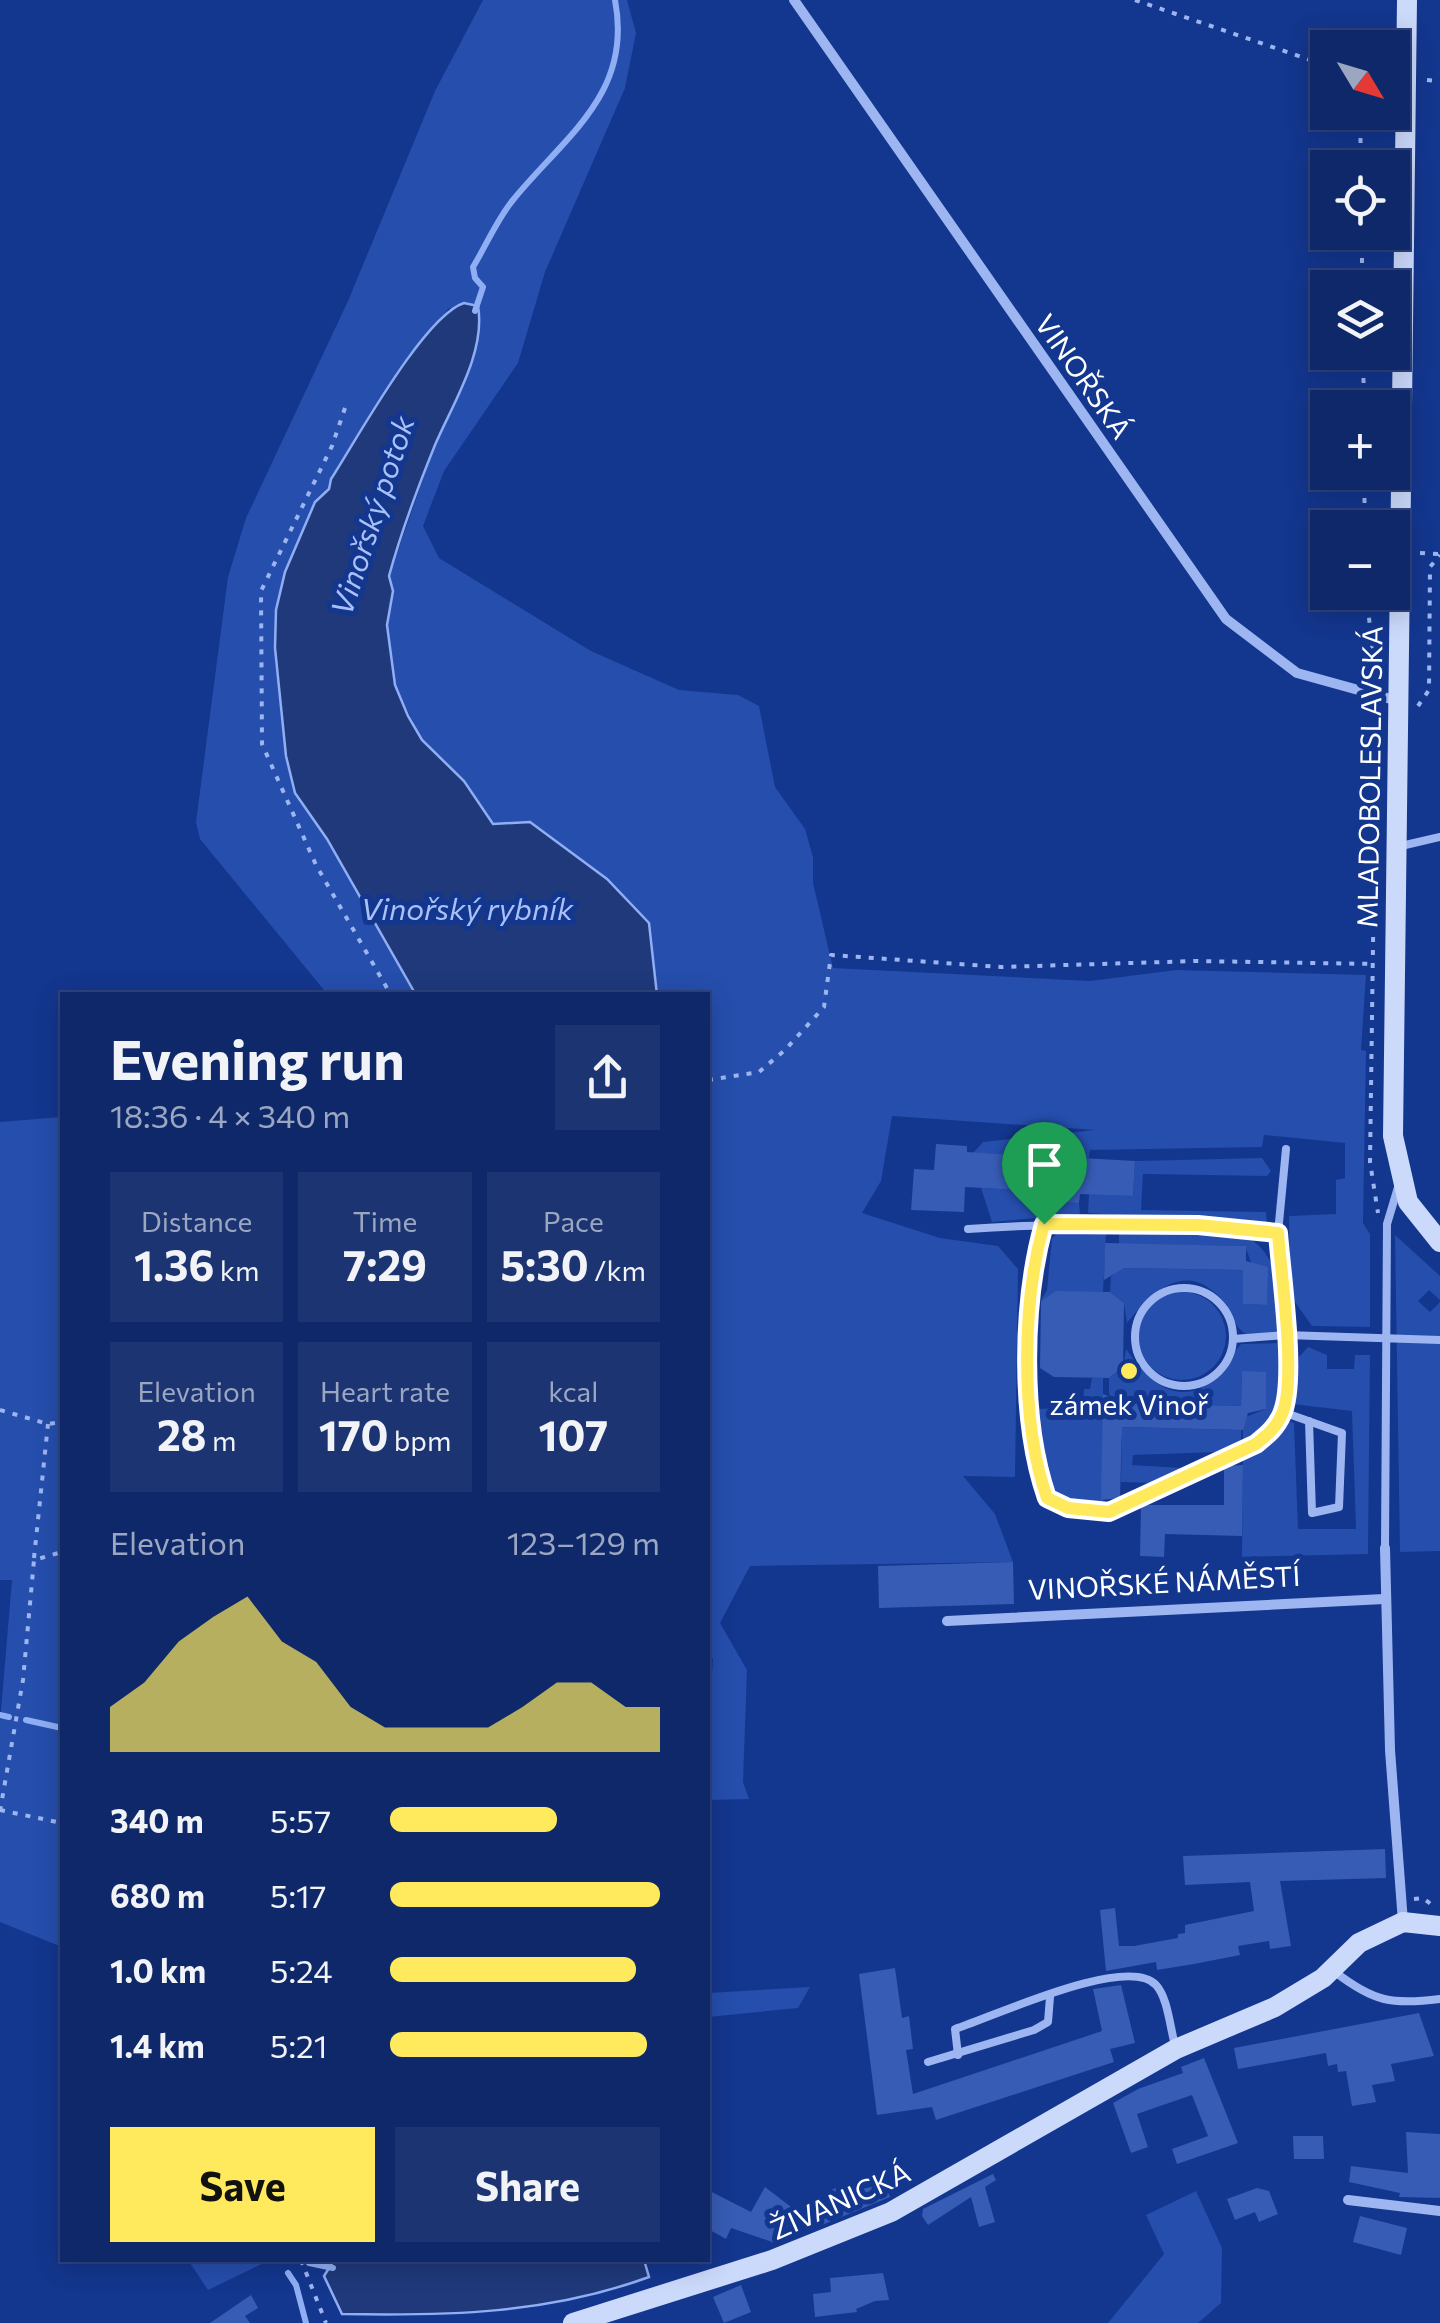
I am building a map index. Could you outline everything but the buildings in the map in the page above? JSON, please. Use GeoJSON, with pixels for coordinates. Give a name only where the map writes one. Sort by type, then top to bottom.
{"type":"FeatureCollection","features":[{"type":"Feature","properties":{"kind":"main road","name":"MLADOBOLESLAVSKÁ"},"geometry":{"type":"LineString","coordinates":[[1407,0],[1406,705],[1396,848],[1393,1136],[1408,1202],[1440,1242]]}},
{"type":"Feature","properties":{"kind":"main road"},"geometry":{"type":"LineString","coordinates":[[1176,2050],[1275,2008],[1332,1970],[1359,1943],[1403,1922],[1440,1926]]}},
{"type":"Feature","properties":{"kind":"main road","name":"ŽIVANICKÁ"},"geometry":{"type":"LineString","coordinates":[[572,2323],[772,2260],[892,2212],[1176,2050]]}},
{"type":"Feature","properties":{"kind":"street","name":"VINOŘSKÁ"},"geometry":{"type":"LineString","coordinates":[[794,0],[1226,619],[1297,672],[1406,705]]}},
{"type":"Feature","properties":{"kind":"street"},"geometry":{"type":"LineString","coordinates":[[1385,1548],[1384,1599],[1403,1922]]}},
{"type":"Feature","properties":{"kind":"street","name":"VINOŘSKÉ NÁMĚSTÍ"},"geometry":{"type":"LineString","coordinates":[[946,1620],[1384,1599]]}},
{"type":"Feature","properties":{"kind":"street"},"geometry":{"type":"LineString","coordinates":[[1348,2200],[1440,2211]]}},
{"type":"Feature","properties":{"kind":"lane"},"geometry":{"type":"LineString","coordinates":[[1396,848],[1440,836]]}},
{"type":"Feature","properties":{"kind":"lane"},"geometry":{"type":"LineString","coordinates":[[1044,1224],[1034,1258],[1028,1387],[1038,1473],[1047,1498],[1068,1508],[1109,1512],[1256,1444],[1272,1431],[1283,1412],[1288,1386],[1278,1233],[1286,1149]]}},
{"type":"Feature","properties":{"kind":"lane"},"geometry":{"type":"LineString","coordinates":[[1385,1548],[1387,1224],[1400,1179]]}},
{"type":"Feature","properties":{"kind":"lane"},"geometry":{"type":"LineString","coordinates":[[968,1229],[1044,1224],[1198,1225],[1278,1233]]}},
{"type":"Feature","properties":{"kind":"lane"},"geometry":{"type":"LineString","coordinates":[[1186,1288],[1214,1298],[1225,1310],[1233,1339],[1221,1370],[1207,1380],[1175,1385],[1146,1368],[1135,1337],[1138,1320],[1156,1296],[1186,1288]]}},
{"type":"Feature","properties":{"kind":"lane"},"geometry":{"type":"LineString","coordinates":[[1233,1339],[1285,1335],[1440,1340]]}},
{"type":"Feature","properties":{"kind":"lane"},"geometry":{"type":"LineString","coordinates":[[1283,1412],[1309,1421],[1342,1433],[1339,1507],[1312,1513],[1309,1421]]}},
{"type":"Feature","properties":{"kind":"lane"},"geometry":{"type":"LineString","coordinates":[[1332,1970],[1362,1994],[1398,2005],[1440,1999]]}},
{"type":"Feature","properties":{"kind":"lane"},"geometry":{"type":"LineString","coordinates":[[958,2055],[956,2029],[1050,1997],[1082,1981],[1128,1974],[1145,1976],[1159,1988],[1176,2050]]}},
{"type":"Feature","properties":{"kind":"lane"},"geometry":{"type":"LineString","coordinates":[[928,2062],[1048,2022],[1050,1997]]}},
{"type":"Feature","properties":{"kind":"path"},"geometry":{"type":"LineString","coordinates":[[1136,0],[1310,60]]}},
{"type":"Feature","properties":{"kind":"path"},"geometry":{"type":"LineString","coordinates":[[1422,80],[1440,81]]}},
{"type":"Feature","properties":{"kind":"path"},"geometry":{"type":"LineString","coordinates":[[345,408],[332,446],[261,590],[262,744],[316,865],[389,992]]}},
{"type":"Feature","properties":{"kind":"path"},"geometry":{"type":"LineString","coordinates":[[1406,705],[1430,690],[1430,567],[1440,555]]}},
{"type":"Feature","properties":{"kind":"path"},"geometry":{"type":"LineString","coordinates":[[1368,610],[1375,670]]}},
{"type":"Feature","properties":{"kind":"path"},"geometry":{"type":"LineString","coordinates":[[710,1080],[759,1072],[784,1050],[824,1007],[831,955],[1000,967],[1198,961],[1372,964],[1376,728]]}},
{"type":"Feature","properties":{"kind":"path"},"geometry":{"type":"LineString","coordinates":[[0,1410],[48,1424],[60,1422]]}},
{"type":"Feature","properties":{"kind":"path"},"geometry":{"type":"LineString","coordinates":[[48,1424],[23,1680],[0,1810],[60,1823]]}},
{"type":"Feature","properties":{"kind":"path"},"geometry":{"type":"LineString","coordinates":[[34,1560],[60,1553]]}},
{"type":"Feature","properties":{"kind":"path"},"geometry":{"type":"LineString","coordinates":[[1400,1900],[1424,1898],[1440,1912]]}},
{"type":"Feature","properties":{"kind":"path"},"geometry":{"type":"LineString","coordinates":[[303,2262],[326,2323]]}},
{"type":"Feature","properties":{"kind":"shaded area"},"geometry":{"type":"Polygon","coordinates":[[[483,0],[627,0],[636,33],[625,88],[545,272],[518,363],[444,471],[423,526],[439,558],[591,651],[679,690],[738,695],[759,706],[775,787],[805,829],[813,857],[813,883],[833,968],[1090,981],[1176,970],[1366,975],[1361,1050],[1366,1051],[1363,1223],[1370,1234],[1370,1327],[1312,1326],[1290,1295],[1289,1216],[1336,1214],[1336,1180],[1345,1178],[1345,1143],[1264,1135],[1262,1147],[1090,1150],[1089,1158],[1082,1158],[1081,1167],[1037,1165],[1036,1155],[973,1153],[983,1142],[1095,1130],[892,1116],[881,1181],[862,1213],[940,1238],[998,1246],[1018,1269],[1015,1477],[963,1476],[995,1514],[1013,1562],[750,1566],[720,1623],[747,1670],[743,1782],[749,1799],[710,1800],[710,992],[657,992],[649,923],[494,824],[464,781],[422,740],[395,685],[387,625],[393,591],[389,576],[434,448],[474,355],[480,319],[449,308],[396,377],[331,479],[330,489],[315,503],[275,648],[286,756],[295,792],[327,839],[414,992],[326,992],[200,839],[196,822],[228,577],[246,518],[348,301],[435,91],[483,0]]]}},
{"type":"Feature","properties":{"kind":"shaded area"},"geometry":{"type":"Polygon","coordinates":[[[60,1117],[60,1946],[0,1922],[0,1722],[12,1580],[0,1580],[0,1122],[60,1117]]]}},
{"type":"Feature","properties":{"kind":"shaded area"},"geometry":{"type":"Polygon","coordinates":[[[1262,1158],[1271,1171],[1267,1176],[1143,1174],[1141,1210],[1266,1212],[1267,1226],[1088,1213],[1089,1194],[1133,1196],[1135,1161],[1262,1158]]]}},
{"type":"Feature","properties":{"kind":"shaded area"},"geometry":{"type":"Polygon","coordinates":[[[981,1188],[1035,1191],[1035,1201],[1079,1203],[1080,1214],[992,1222],[981,1188]]]}},
{"type":"Feature","properties":{"kind":"shaded area"},"geometry":{"type":"Polygon","coordinates":[[[1092,1226],[1246,1236],[1258,1245],[1272,1266],[1282,1332],[1246,1334],[1224,1302],[1196,1282],[1183,1281],[1159,1291],[1127,1323],[1124,1303],[1110,1292],[1111,1277],[1119,1268],[1243,1270],[1243,1304],[1267,1305],[1245,1246],[1119,1244],[1119,1234],[1106,1233],[1103,1292],[1041,1300],[1047,1290],[1052,1238],[1063,1229],[1092,1226]]]}},
{"type":"Feature","properties":{"kind":"shaded area"},"geometry":{"type":"Polygon","coordinates":[[[1395,1235],[1440,1276],[1440,1300],[1429,1290],[1418,1301],[1430,1312],[1440,1302],[1440,1551],[1400,1552],[1395,1235]]]}},
{"type":"Feature","properties":{"kind":"shaded area"},"geometry":{"type":"Polygon","coordinates":[[[1182,1292],[1213,1305],[1226,1336],[1213,1367],[1182,1380],[1151,1367],[1138,1336],[1151,1305],[1182,1292]]]}},
{"type":"Feature","properties":{"kind":"shaded area"},"geometry":{"type":"Polygon","coordinates":[[[1283,1343],[1281,1402],[1267,1427],[1243,1443],[1243,1418],[1266,1409],[1266,1372],[1242,1372],[1241,1406],[1116,1403],[1109,1394],[1109,1378],[1123,1368],[1126,1349],[1154,1381],[1177,1392],[1203,1387],[1218,1377],[1241,1344],[1283,1343]]]}},
{"type":"Feature","properties":{"kind":"shaded area"},"geometry":{"type":"Polygon","coordinates":[[[1308,1347],[1327,1355],[1327,1369],[1354,1369],[1355,1355],[1370,1355],[1368,1554],[1242,1557],[1243,1454],[1269,1442],[1286,1420],[1294,1423],[1298,1529],[1356,1529],[1352,1411],[1292,1404],[1299,1357],[1308,1347]]]}},
{"type":"Feature","properties":{"kind":"shaded area"},"geometry":{"type":"Polygon","coordinates":[[[1092,1378],[1103,1378],[1103,1506],[1068,1502],[1050,1488],[1039,1409],[1083,1407],[1084,1389],[1090,1389],[1092,1378]]]}},
{"type":"Feature","properties":{"kind":"shaded area"},"geometry":{"type":"Polygon","coordinates":[[[1116,1427],[1241,1430],[1241,1443],[1218,1452],[1133,1455],[1132,1465],[1182,1468],[1153,1483],[1121,1482],[1122,1438],[1116,1427]]]}},
{"type":"Feature","properties":{"kind":"shaded area"},"geometry":{"type":"Polygon","coordinates":[[[810,1987],[798,2008],[710,2017],[710,1993],[810,1987]]]}},
{"type":"Feature","properties":{"kind":"shaded area"},"geometry":{"type":"Polygon","coordinates":[[[1196,2191],[1222,2248],[1221,2303],[1198,2323],[1108,2323],[1164,2254],[1146,2215],[1196,2191]]]}},
{"type":"Feature","properties":{"kind":"shaded area"},"geometry":{"type":"Polygon","coordinates":[[[189,2262],[266,2262],[208,2290],[189,2262]]]}},
{"type":"Feature","properties":{"kind":"water","name":"Vinořský rybník"},"geometry":{"type":"Polygon","coordinates":[[[464,303],[478,306],[477,341],[466,377],[422,477],[389,576],[393,591],[387,625],[395,685],[422,740],[464,781],[493,824],[530,822],[607,879],[649,923],[657,992],[414,992],[327,839],[295,793],[286,756],[275,648],[276,610],[285,572],[315,502],[329,489],[331,479],[411,354],[448,313],[464,303]]]}},
{"type":"Feature","properties":{"kind":"water"},"geometry":{"type":"Polygon","coordinates":[[[333,2262],[645,2262],[649,2277],[573,2299],[497,2310],[342,2314],[324,2276],[333,2262]]]}},
{"type":"Feature","properties":{"kind":"waterway","name":"Vinořský potok"},"geometry":{"type":"LineString","coordinates":[[475,311],[483,287],[475,278],[473,267],[497,224],[513,200],[573,133],[604,88],[614,62],[618,33],[615,0]]}},
{"type":"Feature","properties":{"kind":"waterway"},"geometry":{"type":"LineString","coordinates":[[0,1715],[9,1717]]}},
{"type":"Feature","properties":{"kind":"waterway"},"geometry":{"type":"LineString","coordinates":[[26,1720],[60,1728]]}},
{"type":"Feature","properties":{"kind":"waterway","name":"Vinořský potok"},"geometry":{"type":"LineString","coordinates":[[309,2263],[333,2268]]}},
{"type":"Feature","properties":{"kind":"waterway","name":"Vinořský potok"},"geometry":{"type":"LineString","coordinates":[[288,2273],[296,2285],[306,2323]]}},
{"type":"Feature","properties":{"kind":"place","name":"zámek Vinoř"},"geometry":{"type":"Point","coordinates":[1129,1371]}},
{"type":"Feature","properties":{"kind":"route"},"geometry":{"type":"LineString","coordinates":[[1044,1224],[1198,1225],[1278,1233],[1288,1386],[1283,1412],[1272,1431],[1256,1444],[1188,1472],[1109,1512],[1068,1508],[1047,1498],[1038,1473],[1028,1387],[1034,1258],[1044,1224]]}}]}
